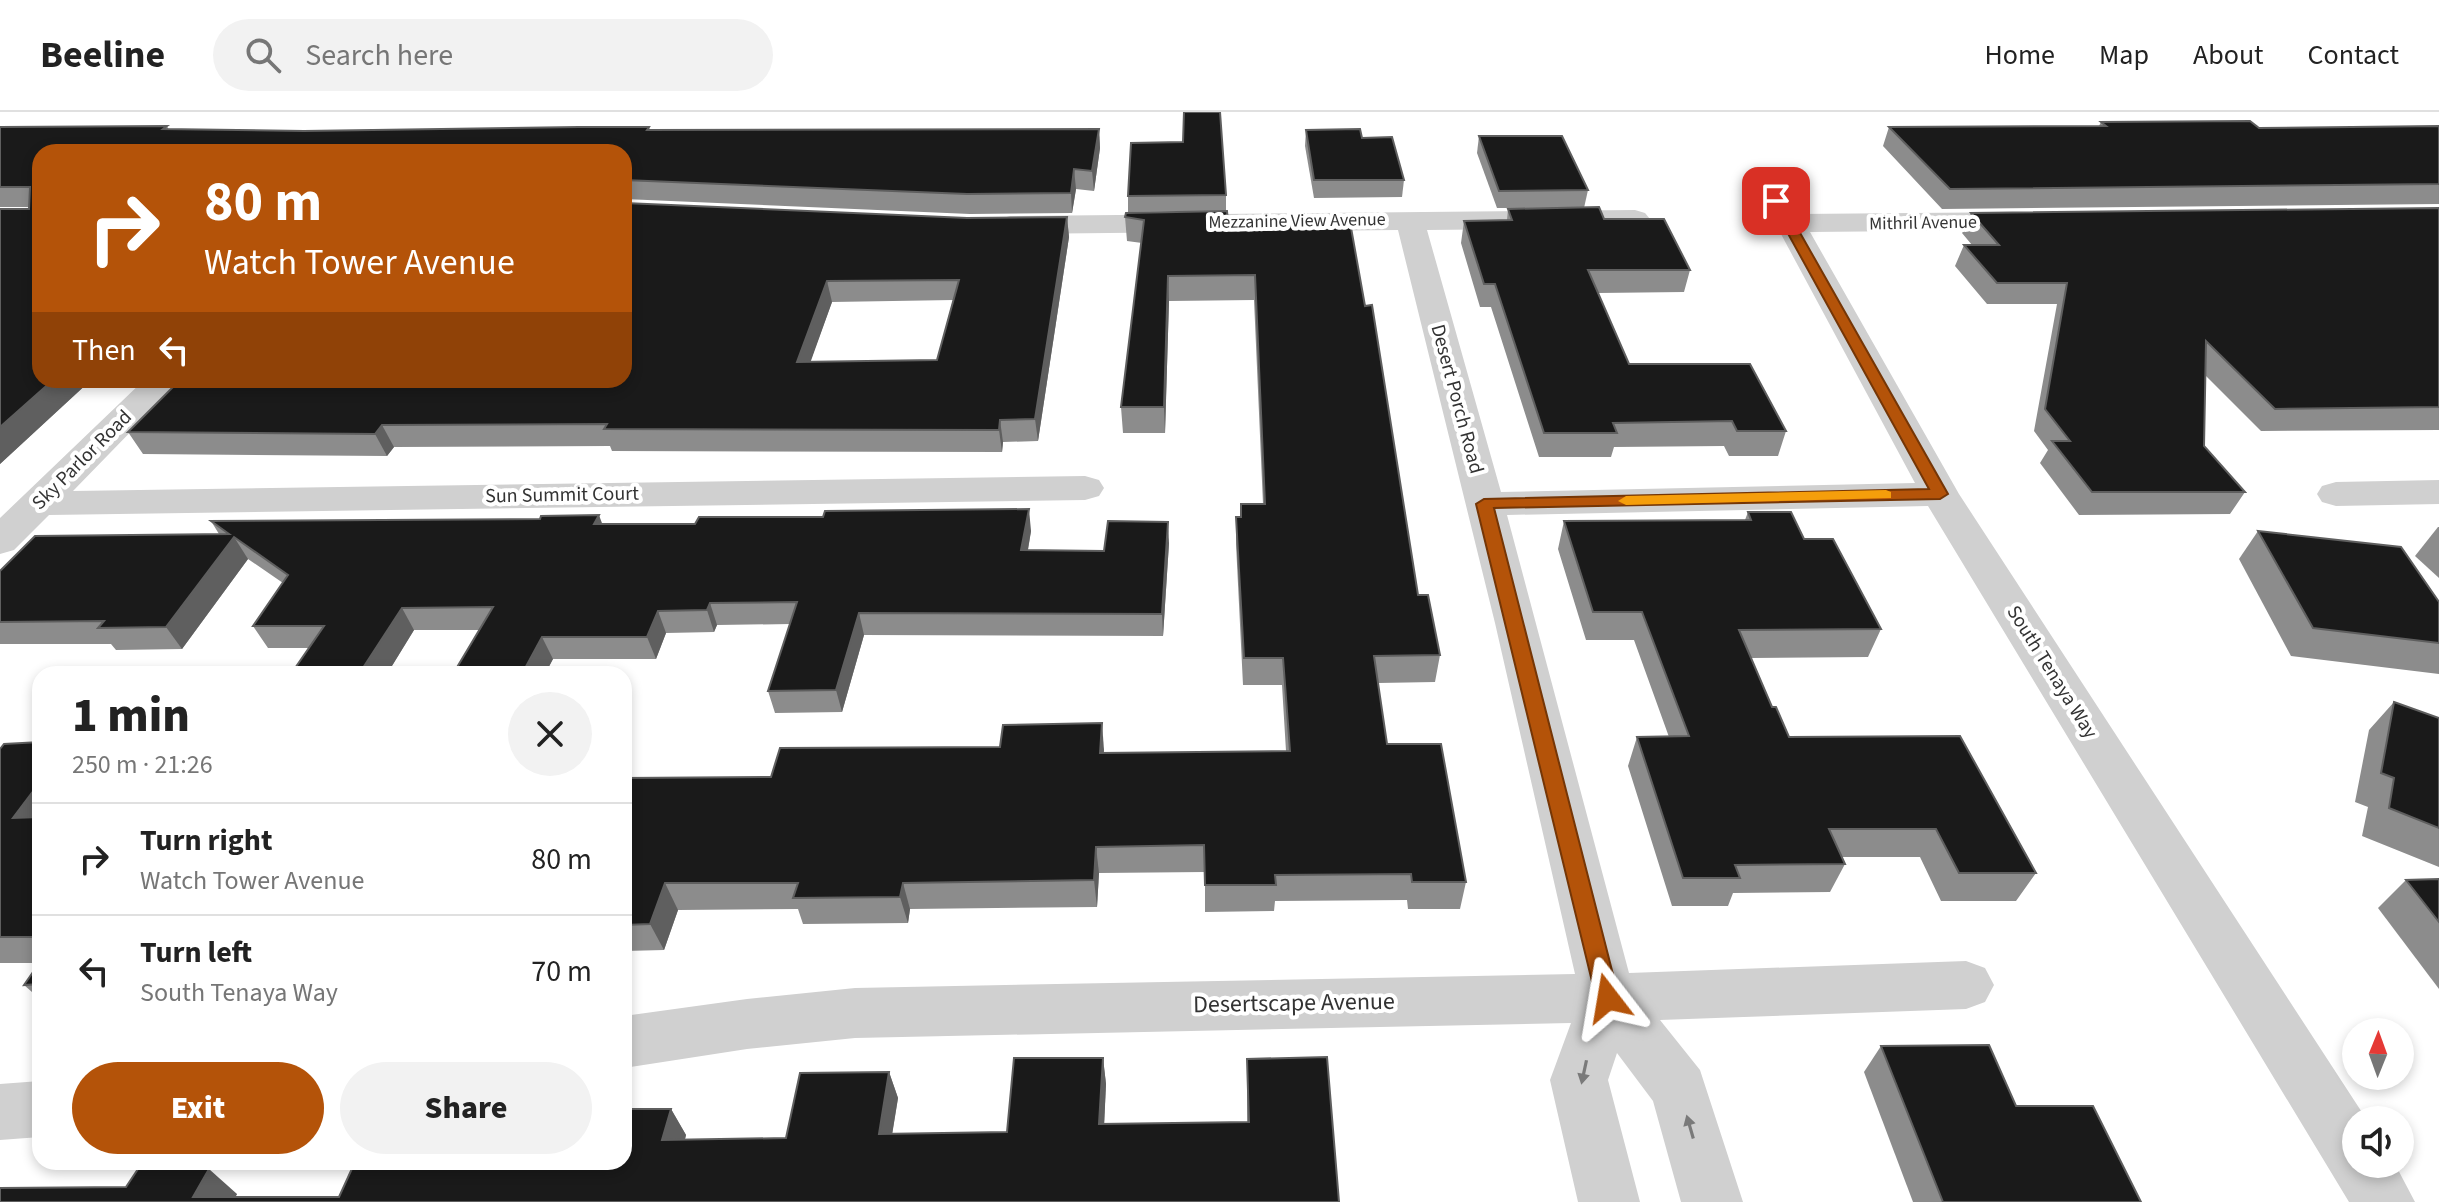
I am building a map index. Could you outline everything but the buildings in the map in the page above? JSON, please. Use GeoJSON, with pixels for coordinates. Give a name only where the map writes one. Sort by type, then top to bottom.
{"type":"FeatureCollection","features":[{"type":"Feature","properties":{"kind":"street","name":"South Tenaya Way"},"geometry":{"type":"LineString","coordinates":[[1761,178],[1790,223],[1940,494],[2342,1135]]}},
{"type":"Feature","properties":{"kind":"street","name":"Mezzanine View Avenue"},"geometry":{"type":"LineString","coordinates":[[984,226],[1635,219]]}},
{"type":"Feature","properties":{"kind":"street","name":"Desert Porch Road"},"geometry":{"type":"LineString","coordinates":[[1410,220],[1608,998],[1679,1089],[1712,1202]]}},
{"type":"Feature","properties":{"kind":"street","name":"Mithril Avenue"},"geometry":{"type":"LineString","coordinates":[[1790,223],[2061,221]]}},
{"type":"Feature","properties":{"kind":"street","name":"Sky Parlor Road"},"geometry":{"type":"LineString","coordinates":[[0,541],[156,388]]}},
{"type":"Feature","properties":{"kind":"street","name":"Sun Summit Court"},"geometry":{"type":"LineString","coordinates":[[38,503],[1085,488]]}},
{"type":"Feature","properties":{"kind":"street"},"geometry":{"type":"LineString","coordinates":[[2336,494],[2439,492]]}},
{"type":"Feature","properties":{"kind":"street"},"geometry":{"type":"LineString","coordinates":[[1484,504],[1940,494]]}},
{"type":"Feature","properties":{"kind":"street","name":"Desertscape Avenue"},"geometry":{"type":"LineString","coordinates":[[632,1041],[855,1013],[1608,998],[1966,985]]}},
{"type":"Feature","properties":{"kind":"street"},"geometry":{"type":"LineString","coordinates":[[1608,998],[1579,1080],[1609,1202]]}},
{"type":"Feature","properties":{"kind":"street"},"geometry":{"type":"LineString","coordinates":[[0,1112],[32,1110]]}},
{"type":"Feature","properties":{"kind":"street"},"geometry":{"type":"LineString","coordinates":[[2369,1178],[2384,1202]]}},
{"type":"Feature","properties":{"kind":"slow traffic"},"geometry":{"type":"LineString","coordinates":[[1626,501],[1886,495]]}},
{"type":"Feature","properties":{"kind":"route"},"geometry":{"type":"LineString","coordinates":[[1608,998],[1484,504],[1940,494],[1776,201]]}}]}
